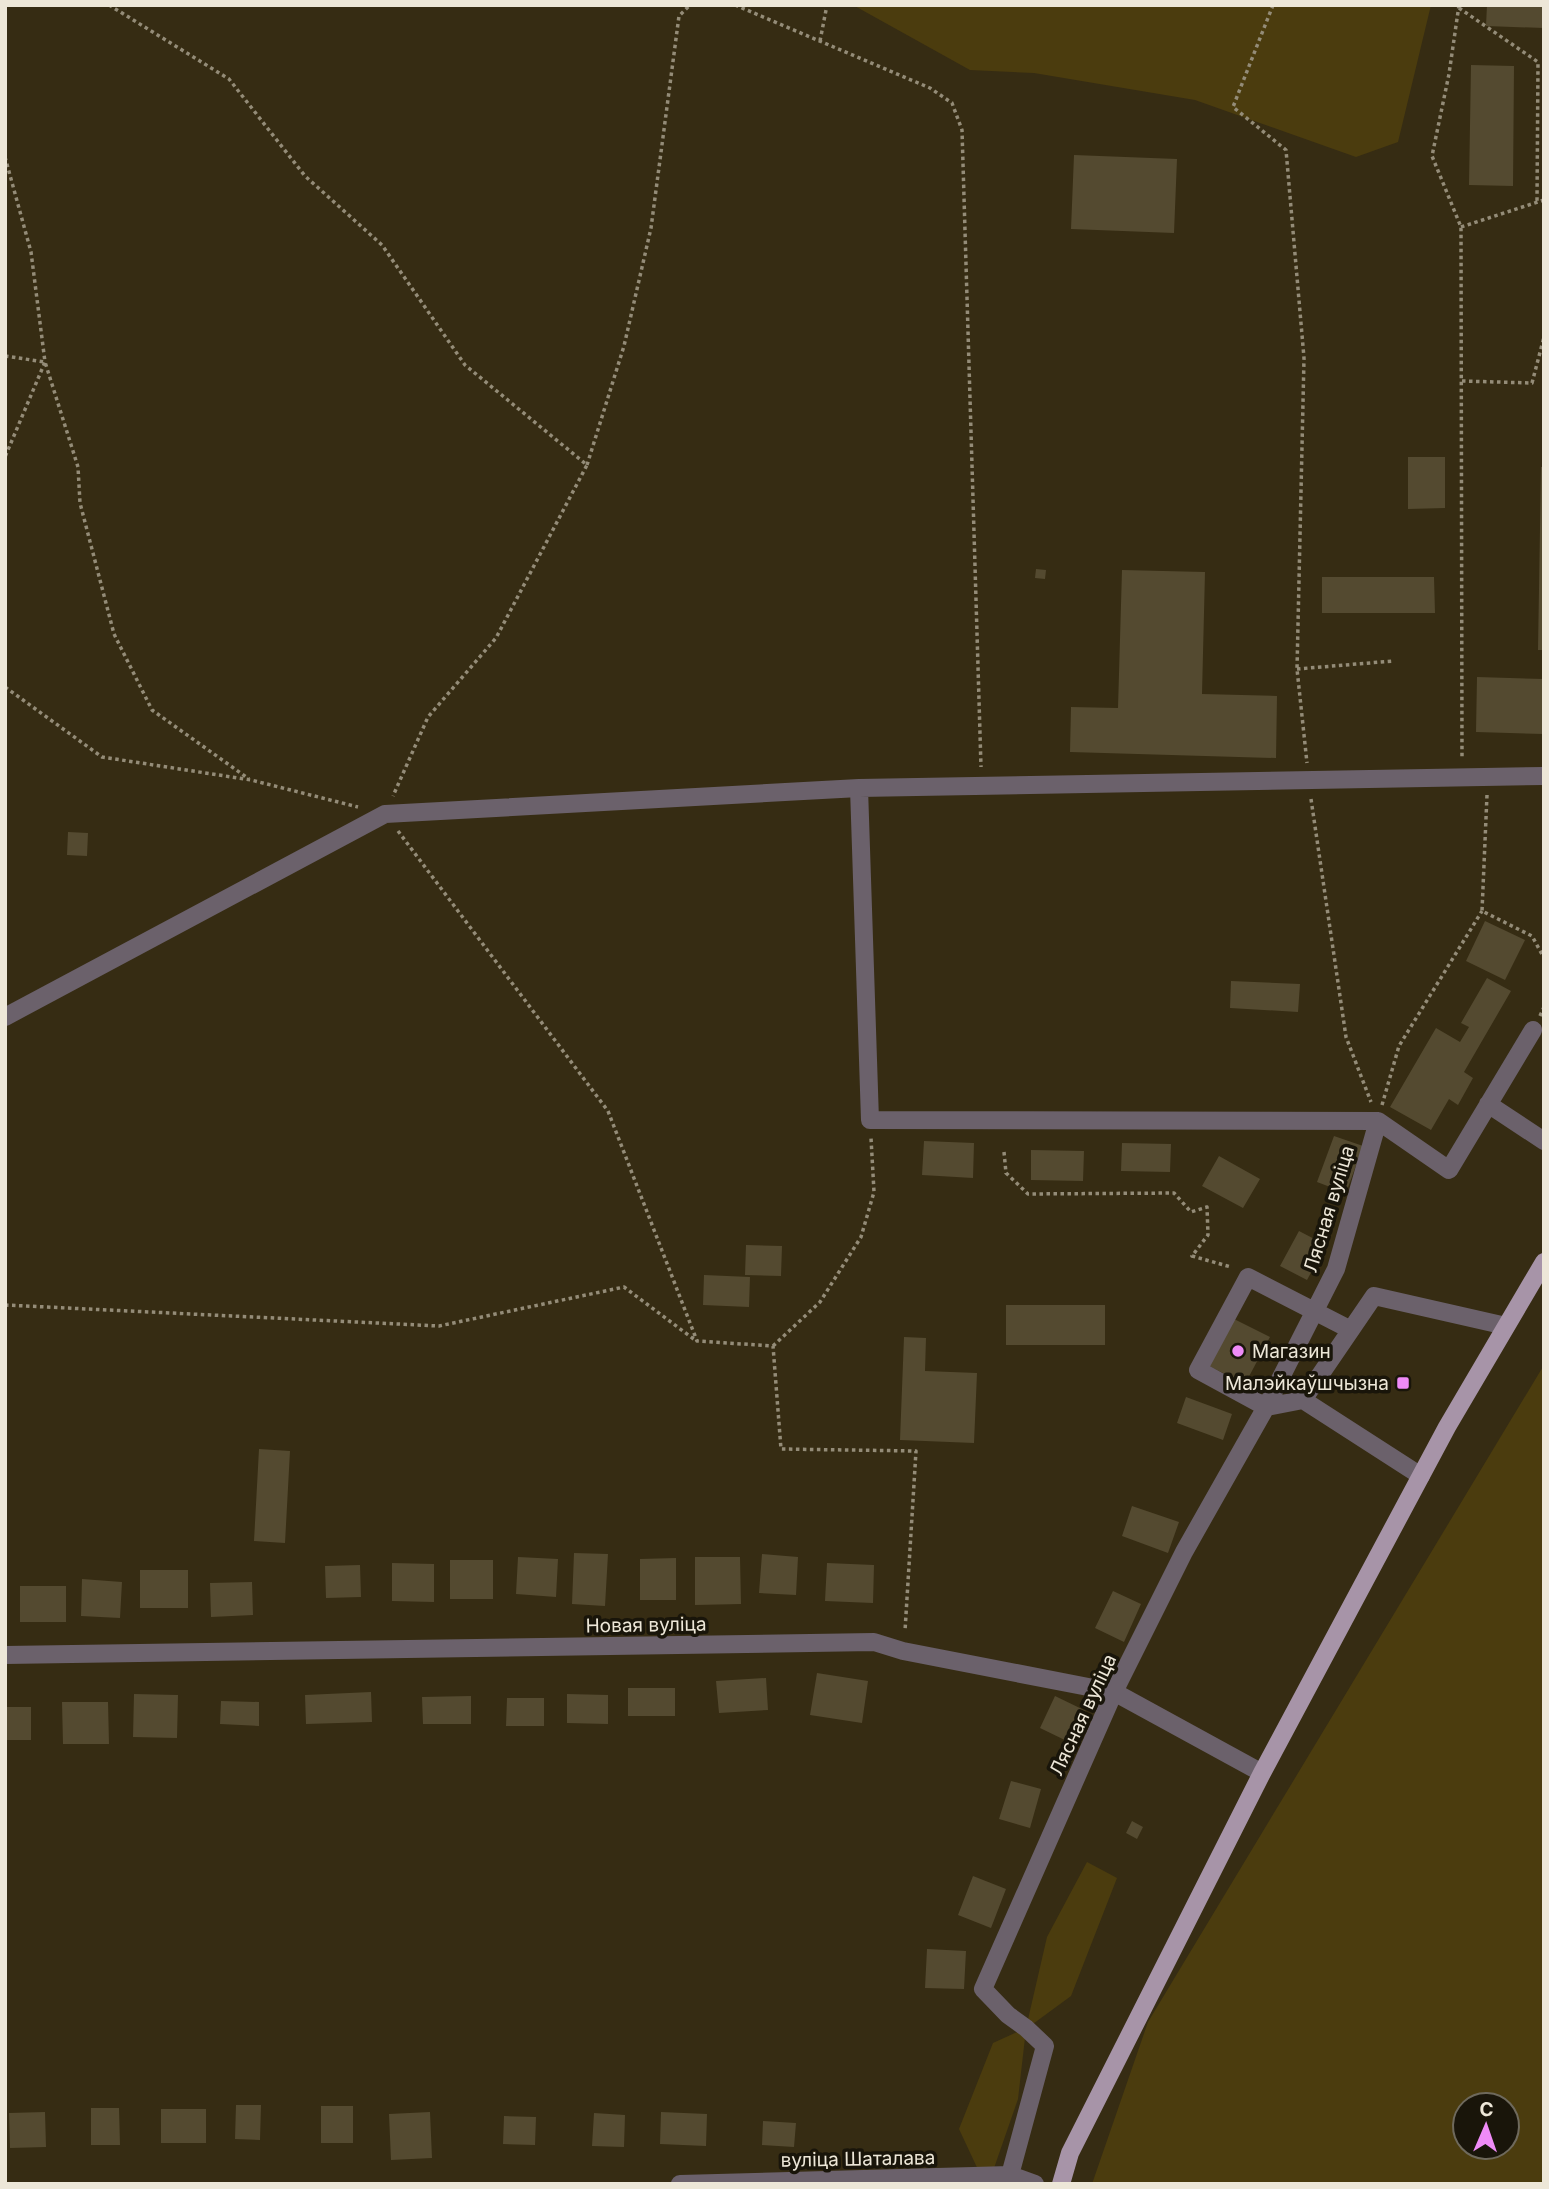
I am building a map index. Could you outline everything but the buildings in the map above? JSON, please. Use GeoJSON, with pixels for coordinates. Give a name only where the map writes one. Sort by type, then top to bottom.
{"type":"FeatureCollection","features":[{"type":"Feature","properties":{"kind":"main road"},"geometry":{"type":"LineString","coordinates":[[1061,2184],[1070,2153],[1262,1773],[1447,1427],[1544,1262]]}},
{"type":"Feature","properties":{"kind":"street"},"geometry":{"type":"LineString","coordinates":[[5,1017],[385,814],[859,788],[1544,776]]}},
{"type":"Feature","properties":{"kind":"street"},"geometry":{"type":"LineString","coordinates":[[859,788],[870,1120]]}},
{"type":"Feature","properties":{"kind":"street"},"geometry":{"type":"LineString","coordinates":[[1378,1121],[1449,1170],[1533,1030]]}},
{"type":"Feature","properties":{"kind":"street"},"geometry":{"type":"LineString","coordinates":[[1488,1104],[1544,1141]]}},
{"type":"Feature","properties":{"kind":"street","name":"Лясная вуліца"},"geometry":{"type":"LineString","coordinates":[[870,1120],[1378,1121],[1336,1269],[1266,1407],[1184,1552],[1115,1692],[983,1989],[1008,2015],[1045,2046],[1010,2175]]}},
{"type":"Feature","properties":{"kind":"street"},"geometry":{"type":"LineString","coordinates":[[1351,1330],[1248,1277],[1198,1370],[1266,1407],[1303,1401],[1421,1476]]}},
{"type":"Feature","properties":{"kind":"street"},"geometry":{"type":"LineString","coordinates":[[1303,1401],[1374,1296],[1506,1326]]}},
{"type":"Feature","properties":{"kind":"street","name":"Новая вуліца"},"geometry":{"type":"LineString","coordinates":[[5,1655],[874,1642],[903,1651],[1115,1692],[1262,1773]]}},
{"type":"Feature","properties":{"kind":"street","name":"вуліца Шаталава"},"geometry":{"type":"LineString","coordinates":[[680,2184],[1010,2175],[1035,2184]]}},
{"type":"Feature","properties":{"kind":"path"},"geometry":{"type":"LineString","coordinates":[[109,5],[229,79],[305,176],[382,245],[464,365],[587,465]]}},
{"type":"Feature","properties":{"kind":"path"},"geometry":{"type":"LineString","coordinates":[[385,814],[428,717],[496,638],[587,465],[624,346],[651,228],[679,16],[690,5]]}},
{"type":"Feature","properties":{"kind":"path"},"geometry":{"type":"LineString","coordinates":[[735,5],[930,88],[952,103],[962,130],[982,786]]}},
{"type":"Feature","properties":{"kind":"path"},"geometry":{"type":"LineString","coordinates":[[820,41],[827,5]]}},
{"type":"Feature","properties":{"kind":"path"},"geometry":{"type":"LineString","coordinates":[[1273,5],[1233,107],[1286,150],[1304,358],[1297,669],[1308,780],[1346,1037],[1378,1121]]}},
{"type":"Feature","properties":{"kind":"path"},"geometry":{"type":"LineString","coordinates":[[1462,778],[1461,227],[1432,156],[1449,74],[1459,7],[1538,62],[1537,202]]}},
{"type":"Feature","properties":{"kind":"path"},"geometry":{"type":"LineString","coordinates":[[5,157],[31,252],[45,362],[78,467],[80,503],[114,634],[152,710],[251,780]]}},
{"type":"Feature","properties":{"kind":"path"},"geometry":{"type":"LineString","coordinates":[[1461,227],[1544,200]]}},
{"type":"Feature","properties":{"kind":"path"},"geometry":{"type":"LineString","coordinates":[[1462,381],[1532,383],[1544,337]]}},
{"type":"Feature","properties":{"kind":"path"},"geometry":{"type":"LineString","coordinates":[[5,356],[45,362]]}},
{"type":"Feature","properties":{"kind":"path"},"geometry":{"type":"LineString","coordinates":[[5,457],[45,362]]}},
{"type":"Feature","properties":{"kind":"path"},"geometry":{"type":"LineString","coordinates":[[1297,669],[1393,662]]}},
{"type":"Feature","properties":{"kind":"path"},"geometry":{"type":"LineString","coordinates":[[5,687],[102,757],[251,780],[385,814],[608,1111],[697,1341]]}},
{"type":"Feature","properties":{"kind":"path"},"geometry":{"type":"LineString","coordinates":[[1378,1121],[1399,1046],[1482,911],[1488,777]]}},
{"type":"Feature","properties":{"kind":"path"},"geometry":{"type":"LineString","coordinates":[[1482,911],[1531,936],[1544,958]]}},
{"type":"Feature","properties":{"kind":"path"},"geometry":{"type":"LineString","coordinates":[[5,1306],[439,1325],[624,1286],[697,1341],[773,1346],[820,1303],[861,1237],[874,1192],[870,1120]]}},
{"type":"Feature","properties":{"kind":"path"},"geometry":{"type":"LineString","coordinates":[[1004,1152],[1006,1172],[1028,1194],[1174,1193],[1191,1212],[1207,1207],[1208,1235],[1192,1256],[1230,1267],[1248,1277]]}},
{"type":"Feature","properties":{"kind":"path"},"geometry":{"type":"LineString","coordinates":[[773,1346],[781,1449],[916,1451],[903,1651]]}},
{"type":"Feature","properties":{"kind":"shaded area"},"geometry":{"type":"Polygon","coordinates":[[[853,5],[1431,5],[1398,142],[1356,157],[1195,100],[1034,73],[970,70],[853,5]]]}},
{"type":"Feature","properties":{"kind":"shaded area"},"geometry":{"type":"Polygon","coordinates":[[[1544,1365],[1544,2184],[1092,2184],[1148,2022],[1544,1365]]]}},
{"type":"Feature","properties":{"kind":"shaded area"},"geometry":{"type":"Polygon","coordinates":[[[1087,1862],[1117,1878],[1071,1996],[1026,2029],[1018,2099],[993,2171],[981,2176],[959,2129],[993,2043],[1026,2028],[1047,1937],[1087,1862]]]}},
{"type":"Feature","properties":{"kind":"place","name":"Магазин"},"geometry":{"type":"Point","coordinates":[1238,1351]}},
{"type":"Feature","properties":{"kind":"place","name":"Малэйкаўшчызна"},"geometry":{"type":"Point","coordinates":[1403,1383]}}]}
